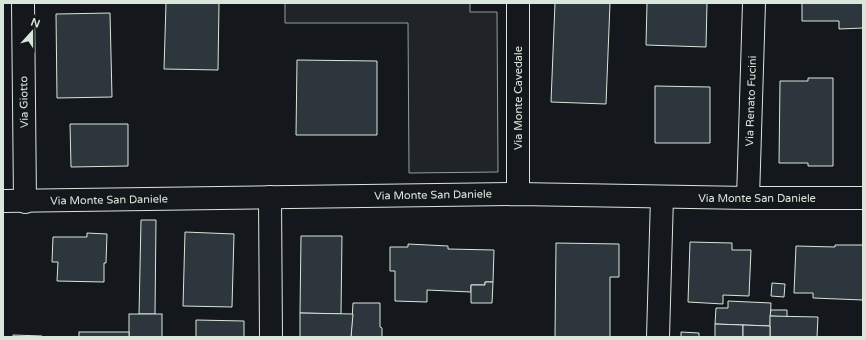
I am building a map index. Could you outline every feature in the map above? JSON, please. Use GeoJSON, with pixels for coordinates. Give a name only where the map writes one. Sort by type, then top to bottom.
{"type":"FeatureCollection","features":[{"type":"Feature","properties":{"kind":"street","name":"Via Giotto"},"geometry":{"type":"LineString","coordinates":[[23,3],[25,202]]}},
{"type":"Feature","properties":{"kind":"street","name":"Via Monte Cavedale"},"geometry":{"type":"LineString","coordinates":[[518,3],[518,194]]}},
{"type":"Feature","properties":{"kind":"street","name":"Via Renato Fucini"},"geometry":{"type":"LineString","coordinates":[[748,198],[754,3]]}},
{"type":"Feature","properties":{"kind":"street","name":"Via Monte San Daniele"},"geometry":{"type":"LineString","coordinates":[[3,201],[25,202],[518,194],[748,198],[863,198]]}},
{"type":"Feature","properties":{"kind":"street"},"geometry":{"type":"LineString","coordinates":[[270,197],[271,337]]}},
{"type":"Feature","properties":{"kind":"street"},"geometry":{"type":"LineString","coordinates":[[658,337],[662,197]]}},
{"type":"Feature","properties":{"kind":"shaded area"},"geometry":{"type":"Polygon","coordinates":[[[285,3],[470,3],[470,12],[497,12],[498,172],[409,173],[408,23],[285,23],[285,3]]]}},
{"type":"Feature","properties":{"kind":"building"},"geometry":{"type":"Polygon","coordinates":[[[166,3],[219,3],[218,70],[164,69],[166,3]]]}},
{"type":"Feature","properties":{"kind":"building"},"geometry":{"type":"Polygon","coordinates":[[[555,3],[610,3],[606,104],[551,102],[555,3]]]}},
{"type":"Feature","properties":{"kind":"building"},"geometry":{"type":"Polygon","coordinates":[[[647,3],[707,3],[706,47],[646,45],[647,3]]]}},
{"type":"Feature","properties":{"kind":"building"},"geometry":{"type":"Polygon","coordinates":[[[802,3],[863,3],[863,28],[839,29],[839,21],[802,21],[802,3]]]}},
{"type":"Feature","properties":{"kind":"building"},"geometry":{"type":"Polygon","coordinates":[[[110,13],[112,97],[57,98],[56,14],[110,13]]]}},
{"type":"Feature","properties":{"kind":"building"},"geometry":{"type":"Polygon","coordinates":[[[297,60],[377,61],[377,135],[296,135],[297,60]]]}},
{"type":"Feature","properties":{"kind":"building"},"geometry":{"type":"Polygon","coordinates":[[[808,78],[833,78],[833,166],[808,166],[808,163],[779,163],[780,81],[808,81],[808,78]]]}},
{"type":"Feature","properties":{"kind":"building"},"geometry":{"type":"Polygon","coordinates":[[[655,86],[710,87],[710,143],[655,143],[655,86]]]}},
{"type":"Feature","properties":{"kind":"building"},"geometry":{"type":"Polygon","coordinates":[[[70,124],[128,124],[128,166],[71,167],[70,124]]]}},
{"type":"Feature","properties":{"kind":"building"},"geometry":{"type":"Polygon","coordinates":[[[141,220],[156,220],[155,314],[139,314],[141,220]]]}},
{"type":"Feature","properties":{"kind":"building"},"geometry":{"type":"Polygon","coordinates":[[[185,232],[234,234],[232,307],[183,306],[185,232]]]}},
{"type":"Feature","properties":{"kind":"building"},"geometry":{"type":"Polygon","coordinates":[[[87,233],[107,234],[104,282],[57,281],[58,262],[52,262],[53,237],[87,237],[87,233]]]}},
{"type":"Feature","properties":{"kind":"building"},"geometry":{"type":"Polygon","coordinates":[[[301,236],[342,236],[341,314],[300,313],[301,236]]]}},
{"type":"Feature","properties":{"kind":"building"},"geometry":{"type":"Polygon","coordinates":[[[690,242],[732,243],[732,250],[751,250],[749,296],[723,295],[723,304],[688,302],[690,242]]]}},
{"type":"Feature","properties":{"kind":"building"},"geometry":{"type":"Polygon","coordinates":[[[556,243],[619,244],[619,277],[610,277],[610,337],[555,337],[556,243]]]}},
{"type":"Feature","properties":{"kind":"building"},"geometry":{"type":"Polygon","coordinates":[[[408,244],[448,246],[448,249],[494,250],[493,282],[485,282],[485,285],[471,285],[471,292],[427,290],[427,302],[395,301],[395,271],[390,271],[390,247],[408,247],[408,244]]]}},
{"type":"Feature","properties":{"kind":"building"},"geometry":{"type":"Polygon","coordinates":[[[835,245],[863,245],[863,300],[813,298],[813,293],[794,293],[796,246],[835,247],[835,245]]]}},
{"type":"Feature","properties":{"kind":"building"},"geometry":{"type":"Polygon","coordinates":[[[485,282],[493,282],[492,303],[471,303],[471,285],[485,285],[485,282]]]}},
{"type":"Feature","properties":{"kind":"building"},"geometry":{"type":"Polygon","coordinates":[[[772,283],[785,284],[784,297],[771,296],[772,283]]]}},
{"type":"Feature","properties":{"kind":"building"},"geometry":{"type":"Polygon","coordinates":[[[728,301],[771,303],[770,326],[715,324],[716,308],[728,308],[728,301]]]}},
{"type":"Feature","properties":{"kind":"building"},"geometry":{"type":"Polygon","coordinates":[[[353,303],[380,303],[380,327],[382,328],[382,337],[351,337],[353,303]]]}},
{"type":"Feature","properties":{"kind":"building"},"geometry":{"type":"Polygon","coordinates":[[[771,310],[787,310],[787,317],[770,316],[771,310]]]}},
{"type":"Feature","properties":{"kind":"building"},"geometry":{"type":"Polygon","coordinates":[[[300,313],[353,314],[351,337],[300,337],[300,313]]]}},
{"type":"Feature","properties":{"kind":"building"},"geometry":{"type":"Polygon","coordinates":[[[129,314],[162,314],[162,337],[129,337],[129,314]]]}},
{"type":"Feature","properties":{"kind":"building"},"geometry":{"type":"Polygon","coordinates":[[[770,316],[818,317],[817,337],[770,337],[770,316]]]}},
{"type":"Feature","properties":{"kind":"building"},"geometry":{"type":"Polygon","coordinates":[[[196,320],[244,321],[244,337],[196,337],[196,320]]]}},
{"type":"Feature","properties":{"kind":"building"},"geometry":{"type":"Polygon","coordinates":[[[715,324],[743,325],[743,337],[715,337],[715,324]]]}},
{"type":"Feature","properties":{"kind":"building"},"geometry":{"type":"Polygon","coordinates":[[[743,325],[770,326],[770,337],[743,337],[743,325]]]}},
{"type":"Feature","properties":{"kind":"building"},"geometry":{"type":"Polygon","coordinates":[[[79,332],[129,332],[129,337],[79,337],[79,332]]]}},
{"type":"Feature","properties":{"kind":"building"},"geometry":{"type":"Polygon","coordinates":[[[681,332],[699,333],[699,337],[681,337],[681,332]]]}},
{"type":"Feature","properties":{"kind":"building"},"geometry":{"type":"Polygon","coordinates":[[[13,335],[42,336],[42,337],[13,337],[13,335]]]}}]}
